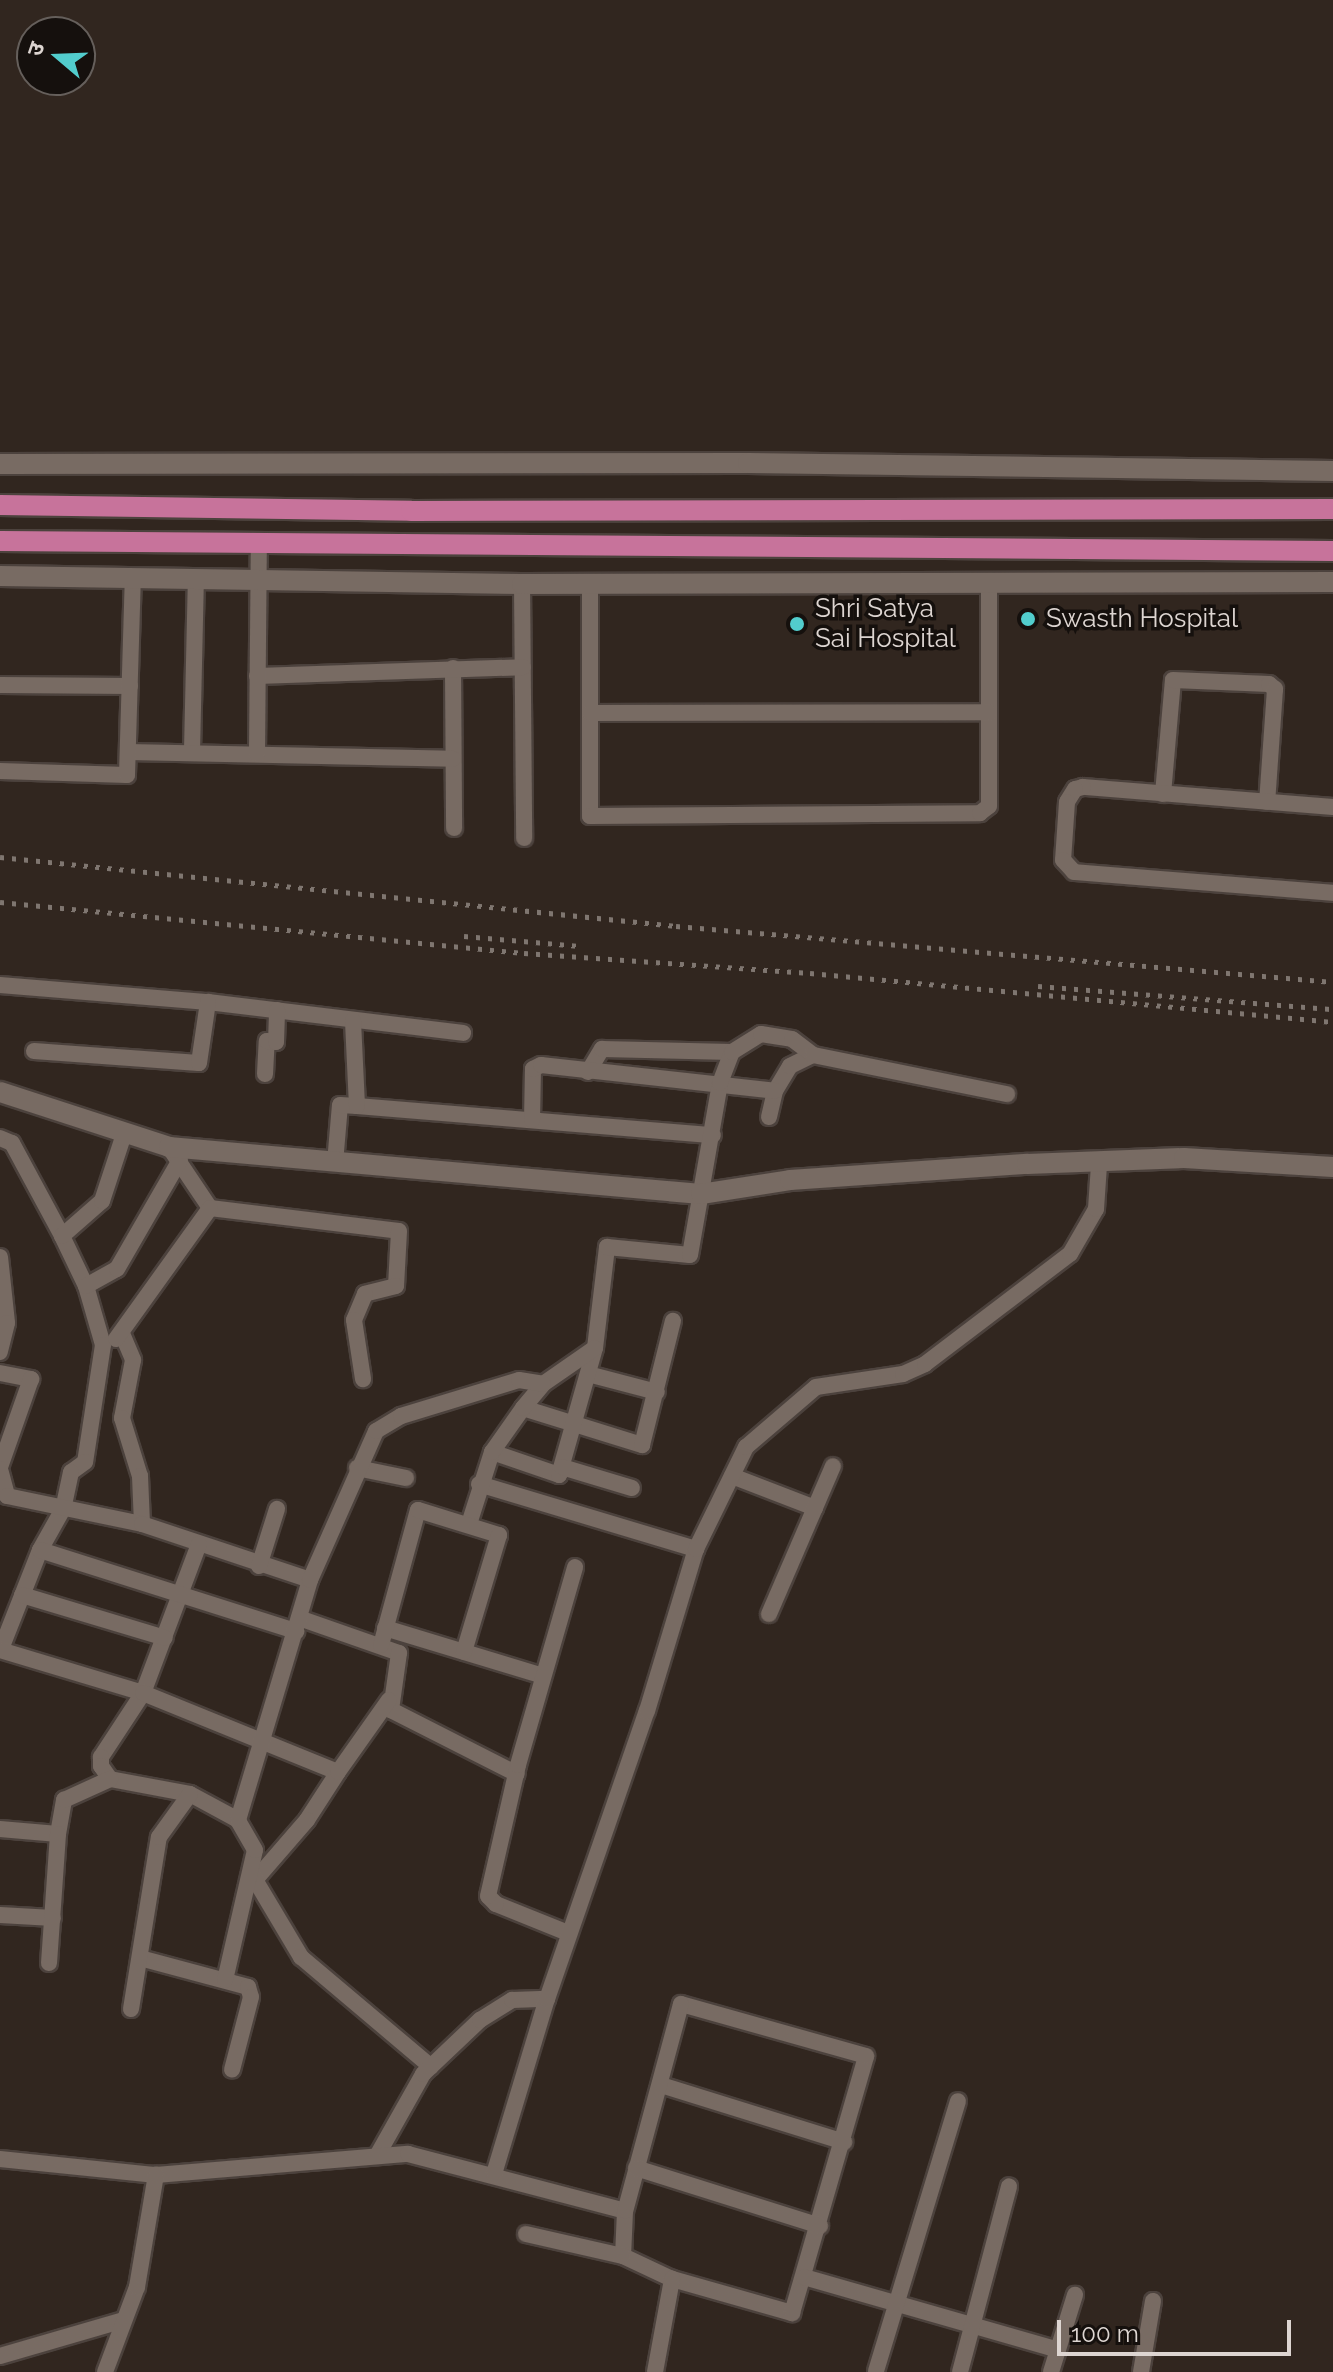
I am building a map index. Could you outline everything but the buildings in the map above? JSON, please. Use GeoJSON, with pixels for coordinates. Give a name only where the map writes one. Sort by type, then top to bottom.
{"type":"FeatureCollection","features":[{"type":"Feature","properties":{"kind":"main road"},"geometry":{"type":"LineString","coordinates":[[0,505],[411,511],[1333,509]]}},
{"type":"Feature","properties":{"kind":"main road"},"geometry":{"type":"LineString","coordinates":[[0,541],[259,545],[983,544],[1333,551]]}},
{"type":"Feature","properties":{"kind":"street"},"geometry":{"type":"LineString","coordinates":[[0,464],[795,463],[1333,471]]}},
{"type":"Feature","properties":{"kind":"street"},"geometry":{"type":"LineString","coordinates":[[257,754],[256,579],[259,545]]}},
{"type":"Feature","properties":{"kind":"street"},"geometry":{"type":"LineString","coordinates":[[0,576],[522,584],[1333,582]]}},
{"type":"Feature","properties":{"kind":"street"},"geometry":{"type":"LineString","coordinates":[[0,771],[127,775],[133,578]]}},
{"type":"Feature","properties":{"kind":"street"},"geometry":{"type":"LineString","coordinates":[[192,751],[196,579]]}},
{"type":"Feature","properties":{"kind":"street"},"geometry":{"type":"LineString","coordinates":[[590,584],[590,816],[980,813],[989,806],[989,581]]}},
{"type":"Feature","properties":{"kind":"street"},"geometry":{"type":"LineString","coordinates":[[522,584],[524,838]]}},
{"type":"Feature","properties":{"kind":"street"},"geometry":{"type":"LineString","coordinates":[[257,676],[523,667]]}},
{"type":"Feature","properties":{"kind":"street"},"geometry":{"type":"LineString","coordinates":[[453,668],[454,828]]}},
{"type":"Feature","properties":{"kind":"street"},"geometry":{"type":"LineString","coordinates":[[1163,794],[1173,680],[1269,684],[1275,689],[1267,802]]}},
{"type":"Feature","properties":{"kind":"street"},"geometry":{"type":"LineString","coordinates":[[0,685],[130,686]]}},
{"type":"Feature","properties":{"kind":"street"},"geometry":{"type":"LineString","coordinates":[[590,713],[988,712]]}},
{"type":"Feature","properties":{"kind":"street"},"geometry":{"type":"LineString","coordinates":[[128,752],[453,759]]}},
{"type":"Feature","properties":{"kind":"street"},"geometry":{"type":"LineString","coordinates":[[1333,807],[1075,789],[1067,802],[1063,860],[1068,870],[1333,893]]}},
{"type":"Feature","properties":{"kind":"street"},"geometry":{"type":"LineString","coordinates":[[0,985],[208,1002],[463,1033]]}},
{"type":"Feature","properties":{"kind":"street"},"geometry":{"type":"LineString","coordinates":[[34,1051],[199,1063],[208,1002]]}},
{"type":"Feature","properties":{"kind":"street"},"geometry":{"type":"LineString","coordinates":[[265,1074],[267,1041],[276,1042],[277,1010]]}},
{"type":"Feature","properties":{"kind":"street"},"geometry":{"type":"LineString","coordinates":[[353,1020],[357,1106]]}},
{"type":"Feature","properties":{"kind":"street"},"geometry":{"type":"LineString","coordinates":[[588,1072],[602,1049],[732,1052],[761,1034],[792,1039],[813,1055],[1007,1094]]}},
{"type":"Feature","properties":{"kind":"street"},"geometry":{"type":"LineString","coordinates":[[492,1452],[559,1475],[595,1348],[607,1247],[690,1255],[720,1083],[732,1052]]}},
{"type":"Feature","properties":{"kind":"street"},"geometry":{"type":"LineString","coordinates":[[769,1117],[775,1091],[790,1066],[813,1055]]}},
{"type":"Feature","properties":{"kind":"street"},"geometry":{"type":"LineString","coordinates":[[532,1120],[537,1066],[775,1091]]}},
{"type":"Feature","properties":{"kind":"street"},"geometry":{"type":"LineString","coordinates":[[0,1092],[175,1153],[335,1163],[701,1194],[790,1180],[1027,1164],[1099,1165],[1184,1158],[1333,1167]]}},
{"type":"Feature","properties":{"kind":"street"},"geometry":{"type":"LineString","coordinates":[[335,1163],[340,1105],[713,1135]]}},
{"type":"Feature","properties":{"kind":"street"},"geometry":{"type":"LineString","coordinates":[[62,1236],[102,1201],[124,1134]]}},
{"type":"Feature","properties":{"kind":"street"},"geometry":{"type":"LineString","coordinates":[[0,1138],[12,1143],[62,1236],[86,1286],[103,1345],[85,1462],[71,1472],[63,1509],[40,1550],[1,1650],[143,1693],[338,1772]]}},
{"type":"Feature","properties":{"kind":"street"},"geometry":{"type":"LineString","coordinates":[[175,1153],[210,1208]]}},
{"type":"Feature","properties":{"kind":"street"},"geometry":{"type":"LineString","coordinates":[[86,1286],[117,1269],[175,1153]]}},
{"type":"Feature","properties":{"kind":"street"},"geometry":{"type":"LineString","coordinates":[[494,2174],[568,1933],[647,1711],[696,1549],[746,1447],[816,1387],[903,1374],[925,1364],[1070,1254],[1096,1209],[1099,1165]]}},
{"type":"Feature","properties":{"kind":"street"},"geometry":{"type":"LineString","coordinates":[[103,1345],[123,1336],[210,1208]]}},
{"type":"Feature","properties":{"kind":"street"},"geometry":{"type":"LineString","coordinates":[[210,1208],[399,1231],[396,1286],[365,1294],[354,1320],[363,1379]]}},
{"type":"Feature","properties":{"kind":"street"},"geometry":{"type":"LineString","coordinates":[[0,1257],[7,1323],[0,1352]]}},
{"type":"Feature","properties":{"kind":"street"},"geometry":{"type":"LineString","coordinates":[[523,1408],[642,1445],[673,1321]]}},
{"type":"Feature","properties":{"kind":"street"},"geometry":{"type":"LineString","coordinates":[[123,1336],[133,1360],[122,1418],[140,1476],[142,1524]]}},
{"type":"Feature","properties":{"kind":"street"},"geometry":{"type":"LineString","coordinates":[[469,1524],[479,1484],[492,1452],[523,1408],[543,1384],[595,1348]]}},
{"type":"Feature","properties":{"kind":"street"},"geometry":{"type":"LineString","coordinates":[[0,1373],[31,1379],[0,1468],[7,1496],[142,1524],[259,1566],[310,1580]]}},
{"type":"Feature","properties":{"kind":"street"},"geometry":{"type":"LineString","coordinates":[[588,1374],[657,1392]]}},
{"type":"Feature","properties":{"kind":"street"},"geometry":{"type":"LineString","coordinates":[[238,1820],[310,1580],[376,1431],[401,1416],[519,1380],[543,1384]]}},
{"type":"Feature","properties":{"kind":"street"},"geometry":{"type":"LineString","coordinates":[[769,1614],[833,1466]]}},
{"type":"Feature","properties":{"kind":"street"},"geometry":{"type":"LineString","coordinates":[[562,1467],[632,1488]]}},
{"type":"Feature","properties":{"kind":"street"},"geometry":{"type":"LineString","coordinates":[[357,1468],[406,1478]]}},
{"type":"Feature","properties":{"kind":"street"},"geometry":{"type":"LineString","coordinates":[[732,1476],[815,1508]]}},
{"type":"Feature","properties":{"kind":"street"},"geometry":{"type":"LineString","coordinates":[[479,1484],[696,1549]]}},
{"type":"Feature","properties":{"kind":"street"},"geometry":{"type":"LineString","coordinates":[[259,1566],[277,1509]]}},
{"type":"Feature","properties":{"kind":"street"},"geometry":{"type":"LineString","coordinates":[[381,1645],[418,1510],[499,1535],[464,1652]]}},
{"type":"Feature","properties":{"kind":"street"},"geometry":{"type":"LineString","coordinates":[[199,1544],[184,1593],[143,1693],[101,1757],[104,1775],[110,1779],[190,1794],[238,1820],[255,1850],[252,1875],[225,1980]]}},
{"type":"Feature","properties":{"kind":"street"},"geometry":{"type":"LineString","coordinates":[[40,1550],[184,1593],[381,1645],[399,1653],[389,1700],[307,1820],[252,1875]]}},
{"type":"Feature","properties":{"kind":"street"},"geometry":{"type":"LineString","coordinates":[[568,1933],[496,1904],[488,1896],[517,1774],[575,1567]]}},
{"type":"Feature","properties":{"kind":"street"},"geometry":{"type":"LineString","coordinates":[[22,1595],[165,1638]]}},
{"type":"Feature","properties":{"kind":"street"},"geometry":{"type":"LineString","coordinates":[[385,1628],[543,1676]]}},
{"type":"Feature","properties":{"kind":"street"},"geometry":{"type":"LineString","coordinates":[[389,1700],[391,1710],[517,1774]]}},
{"type":"Feature","properties":{"kind":"street"},"geometry":{"type":"LineString","coordinates":[[49,1963],[58,1834],[64,1800],[110,1779]]}},
{"type":"Feature","properties":{"kind":"street"},"geometry":{"type":"LineString","coordinates":[[131,2009],[159,1837],[190,1794]]}},
{"type":"Feature","properties":{"kind":"street"},"geometry":{"type":"LineString","coordinates":[[0,1829],[58,1834]]}},
{"type":"Feature","properties":{"kind":"street"},"geometry":{"type":"LineString","coordinates":[[252,1875],[301,1957],[431,2067]]}},
{"type":"Feature","properties":{"kind":"street"},"geometry":{"type":"LineString","coordinates":[[0,1915],[53,1918]]}},
{"type":"Feature","properties":{"kind":"street"},"geometry":{"type":"LineString","coordinates":[[140,1958],[225,1980],[251,1991],[232,2070]]}},
{"type":"Feature","properties":{"kind":"street"},"geometry":{"type":"LineString","coordinates":[[378,2154],[431,2067],[480,2020],[512,2000],[547,1999]]}},
{"type":"Feature","properties":{"kind":"street"},"geometry":{"type":"LineString","coordinates":[[526,2234],[623,2256],[672,2279],[792,2313],[820,2226],[866,2056],[681,2004],[625,2211],[623,2256]]}},
{"type":"Feature","properties":{"kind":"street"},"geometry":{"type":"LineString","coordinates":[[661,2085],[844,2142]]}},
{"type":"Feature","properties":{"kind":"street"},"geometry":{"type":"LineString","coordinates":[[876,2371],[958,2101]]}},
{"type":"Feature","properties":{"kind":"street"},"geometry":{"type":"LineString","coordinates":[[0,2159],[156,2175],[378,2154],[408,2154],[494,2174],[625,2211]]}},
{"type":"Feature","properties":{"kind":"street"},"geometry":{"type":"LineString","coordinates":[[636,2168],[820,2226]]}},
{"type":"Feature","properties":{"kind":"street"},"geometry":{"type":"LineString","coordinates":[[105,2372],[137,2287],[156,2175]]}},
{"type":"Feature","properties":{"kind":"street"},"geometry":{"type":"LineString","coordinates":[[960,2372],[1009,2186]]}},
{"type":"Feature","properties":{"kind":"street"},"geometry":{"type":"LineString","coordinates":[[804,2277],[1058,2350]]}},
{"type":"Feature","properties":{"kind":"street"},"geometry":{"type":"LineString","coordinates":[[655,2372],[672,2279]]}},
{"type":"Feature","properties":{"kind":"street"},"geometry":{"type":"LineString","coordinates":[[1051,2372],[1075,2295]]}},
{"type":"Feature","properties":{"kind":"street"},"geometry":{"type":"LineString","coordinates":[[1141,2372],[1153,2301]]}},
{"type":"Feature","properties":{"kind":"street"},"geometry":{"type":"LineString","coordinates":[[0,2356],[124,2320]]}},
{"type":"Feature","properties":{"kind":"railway"},"geometry":{"type":"LineString","coordinates":[[0,857],[676,926],[1333,982]]}},
{"type":"Feature","properties":{"kind":"railway"},"geometry":{"type":"LineString","coordinates":[[0,902],[524,953],[810,973],[1333,1022]]}},
{"type":"Feature","properties":{"kind":"railway"},"geometry":{"type":"LineString","coordinates":[[464,936],[580,946]]}},
{"type":"Feature","properties":{"kind":"railway"},"geometry":{"type":"LineString","coordinates":[[1038,986],[1333,1009]]}},
{"type":"Feature","properties":{"kind":"place","name":"Swasth Hospital"},"geometry":{"type":"Point","coordinates":[1028,619]}},
{"type":"Feature","properties":{"kind":"place","name":"Shri Satya Sai Hospital"},"geometry":{"type":"Point","coordinates":[797,624]}}]}
